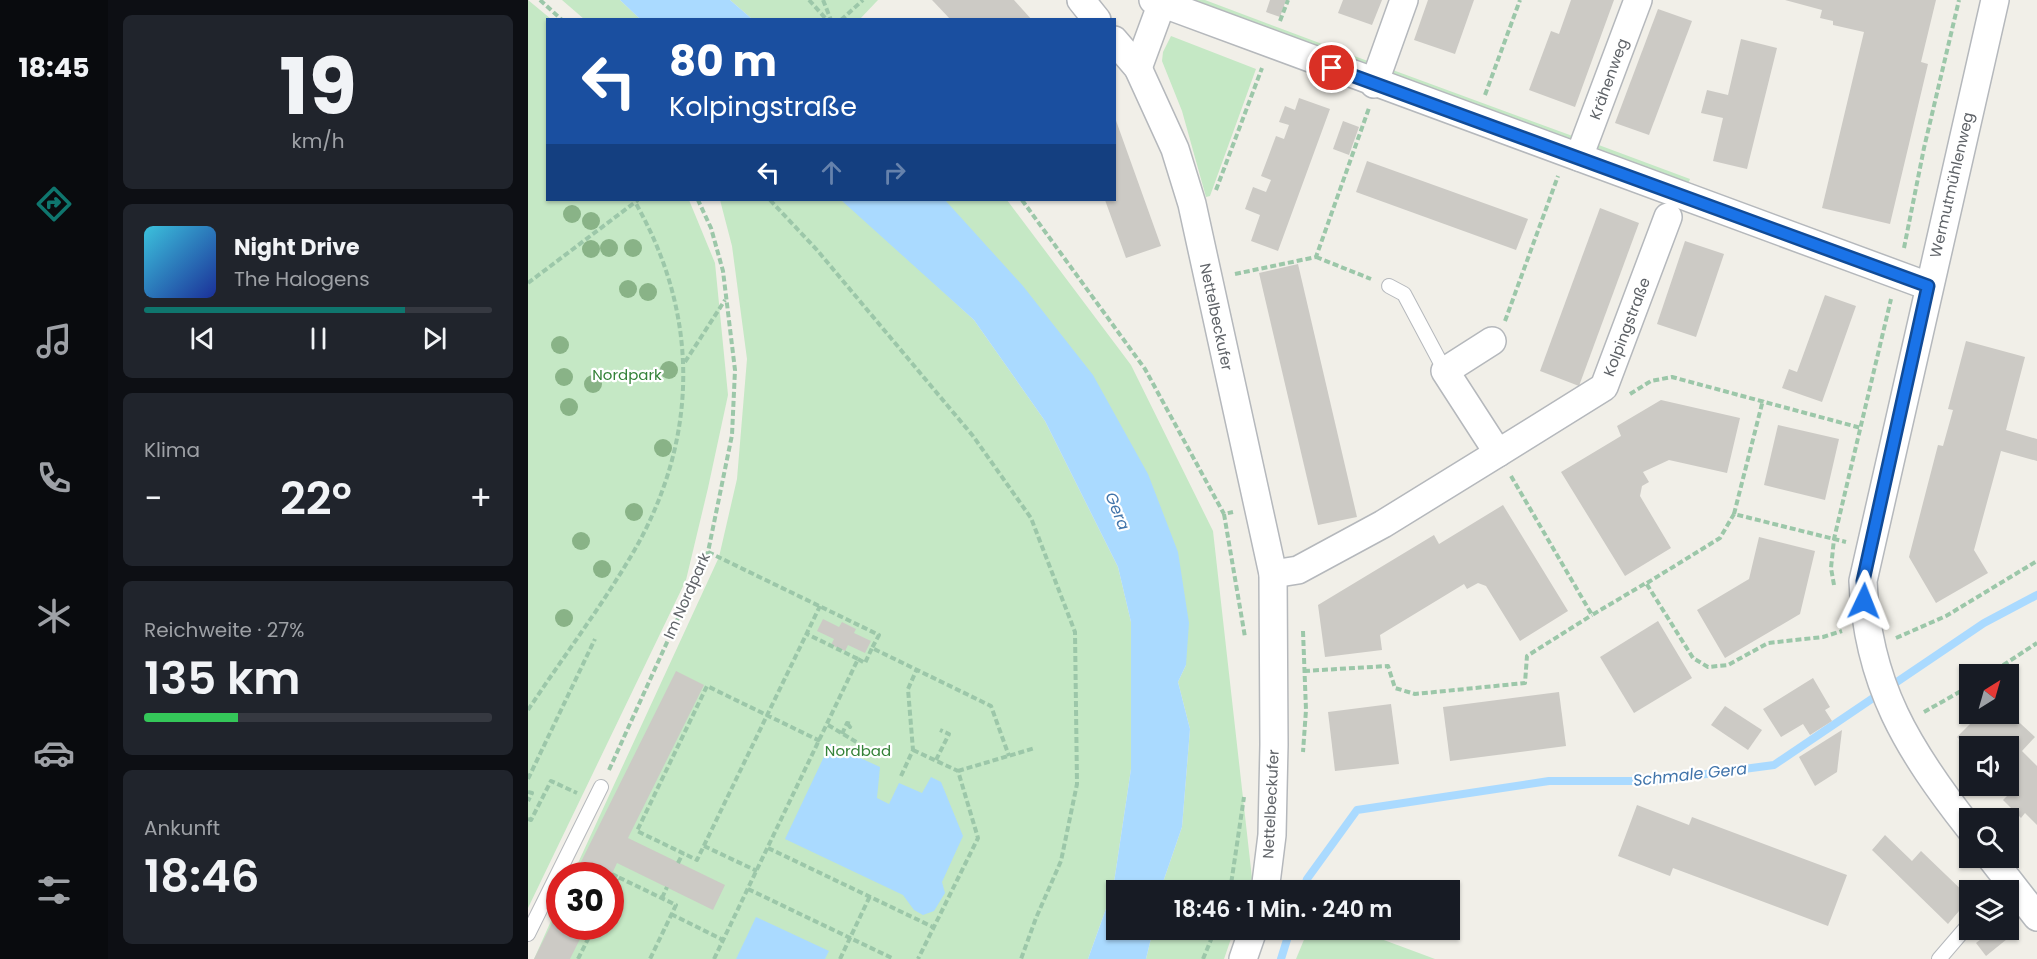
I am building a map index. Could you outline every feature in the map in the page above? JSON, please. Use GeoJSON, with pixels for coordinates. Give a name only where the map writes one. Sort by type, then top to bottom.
{"type":"FeatureCollection","features":[{"type":"Feature","properties":{"kind":"street"},"geometry":{"type":"LineString","coordinates":[[1081,0],[1095,18]]}},
{"type":"Feature","properties":{"kind":"street"},"geometry":{"type":"LineString","coordinates":[[1376,84],[1404,0]]}},
{"type":"Feature","properties":{"kind":"street","name":"Krähenweg"},"geometry":{"type":"LineString","coordinates":[[1573,155],[1638,0]]}},
{"type":"Feature","properties":{"kind":"street","name":"Wermutmühlenweg"},"geometry":{"type":"LineString","coordinates":[[1959,816],[1934,783],[1895,715],[1875,662],[1864,621],[1863,581],[1928,286],[1995,0]]}},
{"type":"Feature","properties":{"kind":"street"},"geometry":{"type":"LineString","coordinates":[[1138,68],[1159,1],[1275,34],[1376,84],[1928,286]]}},
{"type":"Feature","properties":{"kind":"street","name":"Nettelbeckufer"},"geometry":{"type":"LineString","coordinates":[[1116,42],[1138,68],[1175,149],[1192,204],[1273,574],[1272,835],[1266,880]]}},
{"type":"Feature","properties":{"kind":"street","name":"Kolpingstraße"},"geometry":{"type":"LineString","coordinates":[[1498,453],[1604,387],[1668,217]]}},
{"type":"Feature","properties":{"kind":"street"},"geometry":{"type":"LineString","coordinates":[[1273,574],[1298,570],[1383,524],[1498,453],[1445,371],[1492,341]]}},
{"type":"Feature","properties":{"kind":"street"},"geometry":{"type":"LineString","coordinates":[[2019,900],[2037,917]]}},
{"type":"Feature","properties":{"kind":"street"},"geometry":{"type":"LineString","coordinates":[[1243,959],[1250,940]]}},
{"type":"Feature","properties":{"kind":"lane"},"geometry":{"type":"LineString","coordinates":[[1389,286],[1404,294],[1445,371]]}},
{"type":"Feature","properties":{"kind":"lane"},"geometry":{"type":"LineString","coordinates":[[528,934],[601,787]]}},
{"type":"Feature","properties":{"kind":"lane"},"geometry":{"type":"LineString","coordinates":[[1939,959],[1959,936]]}},
{"type":"Feature","properties":{"kind":"path"},"geometry":{"type":"LineString","coordinates":[[540,0],[560,18]]}},
{"type":"Feature","properties":{"kind":"path"},"geometry":{"type":"LineString","coordinates":[[809,0],[827,18]]}},
{"type":"Feature","properties":{"kind":"path"},"geometry":{"type":"LineString","coordinates":[[823,0],[828,18]]}},
{"type":"Feature","properties":{"kind":"path"},"geometry":{"type":"LineString","coordinates":[[843,18],[863,0]]}},
{"type":"Feature","properties":{"kind":"path"},"geometry":{"type":"LineString","coordinates":[[1213,198],[1288,0]]}},
{"type":"Feature","properties":{"kind":"path"},"geometry":{"type":"LineString","coordinates":[[1484,99],[1520,0]]}},
{"type":"Feature","properties":{"kind":"path"},"geometry":{"type":"LineString","coordinates":[[1897,274],[1959,0]]}},
{"type":"Feature","properties":{"kind":"path"},"geometry":{"type":"LineString","coordinates":[[1316,257],[1376,84]]}},
{"type":"Feature","properties":{"kind":"path"},"geometry":{"type":"LineString","coordinates":[[1492,341],[1501,333],[1573,155]]}},
{"type":"Feature","properties":{"kind":"path"},"geometry":{"type":"LineString","coordinates":[[528,283],[637,201],[666,266],[677,307],[684,363],[679,439],[650,520],[622,569],[528,710]]}},
{"type":"Feature","properties":{"kind":"path","name":"Im Nordpark"},"geometry":{"type":"LineString","coordinates":[[601,787],[708,552],[732,435],[735,370],[723,271],[711,228],[698,201]]}},
{"type":"Feature","properties":{"kind":"path"},"geometry":{"type":"LineString","coordinates":[[771,201],[818,250],[973,436],[1031,518],[1075,632],[1077,784],[1061,861],[1036,918],[1022,959]]}},
{"type":"Feature","properties":{"kind":"path"},"geometry":{"type":"LineString","coordinates":[[1023,201],[1145,369],[1224,514],[1246,646]]}},
{"type":"Feature","properties":{"kind":"path"},"geometry":{"type":"LineString","coordinates":[[1231,275],[1316,257],[1389,286]]}},
{"type":"Feature","properties":{"kind":"path"},"geometry":{"type":"LineString","coordinates":[[684,363],[726,299]]}},
{"type":"Feature","properties":{"kind":"path"},"geometry":{"type":"LineString","coordinates":[[1623,399],[1651,381],[1671,377],[1861,428]]}},
{"type":"Feature","properties":{"kind":"path"},"geometry":{"type":"LineString","coordinates":[[1274,673],[1388,666],[1395,688],[1415,694],[1525,683],[1527,656],[1720,538],[1734,514],[1762,400]]}},
{"type":"Feature","properties":{"kind":"path"},"geometry":{"type":"LineString","coordinates":[[1498,453],[1592,615]]}},
{"type":"Feature","properties":{"kind":"path"},"geometry":{"type":"LineString","coordinates":[[1224,514],[1258,509]]}},
{"type":"Feature","properties":{"kind":"path"},"geometry":{"type":"LineString","coordinates":[[1734,514],[1870,547]]}},
{"type":"Feature","properties":{"kind":"path"},"geometry":{"type":"LineString","coordinates":[[708,552],[879,635],[865,663],[807,634]]}},
{"type":"Feature","properties":{"kind":"path"},"geometry":{"type":"LineString","coordinates":[[1875,662],[2037,561]]}},
{"type":"Feature","properties":{"kind":"path"},"geometry":{"type":"LineString","coordinates":[[1647,583],[1693,658],[1708,667],[1728,665],[1767,643],[1822,637],[1864,621]]}},
{"type":"Feature","properties":{"kind":"path"},"geometry":{"type":"LineString","coordinates":[[820,606],[807,634],[767,716],[704,846],[698,860],[635,830],[707,686],[767,716],[820,741]]}},
{"type":"Feature","properties":{"kind":"path"},"geometry":{"type":"LineString","coordinates":[[528,779],[595,639]]}},
{"type":"Feature","properties":{"kind":"path"},"geometry":{"type":"LineString","coordinates":[[2005,664],[2037,643]]}},
{"type":"Feature","properties":{"kind":"path"},"geometry":{"type":"LineString","coordinates":[[872,648],[991,706],[1009,756]]}},
{"type":"Feature","properties":{"kind":"path"},"geometry":{"type":"LineString","coordinates":[[714,959],[858,659]]}},
{"type":"Feature","properties":{"kind":"path"},"geometry":{"type":"LineString","coordinates":[[901,776],[913,750],[908,689],[916,671]]}},
{"type":"Feature","properties":{"kind":"path"},"geometry":{"type":"LineString","coordinates":[[1895,715],[1959,690]]}},
{"type":"Feature","properties":{"kind":"path"},"geometry":{"type":"LineString","coordinates":[[842,734],[847,723],[851,724],[850,727],[848,724]]}},
{"type":"Feature","properties":{"kind":"path"},"geometry":{"type":"LineString","coordinates":[[828,725],[858,743]]}},
{"type":"Feature","properties":{"kind":"path"},"geometry":{"type":"LineString","coordinates":[[936,760],[949,734],[940,730]]}},
{"type":"Feature","properties":{"kind":"path"},"geometry":{"type":"LineString","coordinates":[[913,750],[958,771],[1035,748]]}},
{"type":"Feature","properties":{"kind":"path"},"geometry":{"type":"LineString","coordinates":[[918,959],[978,838],[958,771]]}},
{"type":"Feature","properties":{"kind":"path"},"geometry":{"type":"LineString","coordinates":[[528,819],[531,820],[551,780],[559,785]]}},
{"type":"Feature","properties":{"kind":"path"},"geometry":{"type":"LineString","coordinates":[[528,792],[532,793],[528,801]]}},
{"type":"Feature","properties":{"kind":"path"},"geometry":{"type":"LineString","coordinates":[[1232,880],[1244,794]]}},
{"type":"Feature","properties":{"kind":"path"},"geometry":{"type":"LineString","coordinates":[[704,846],[757,871]]}},
{"type":"Feature","properties":{"kind":"path"},"geometry":{"type":"LineString","coordinates":[[768,848],[933,927]]}},
{"type":"Feature","properties":{"kind":"path"},"geometry":{"type":"LineString","coordinates":[[678,863],[683,853]]}},
{"type":"Feature","properties":{"kind":"path"},"geometry":{"type":"LineString","coordinates":[[624,880],[676,905],[650,959]]}},
{"type":"Feature","properties":{"kind":"path"},"geometry":{"type":"LineString","coordinates":[[662,898],[666,887]]}},
{"type":"Feature","properties":{"kind":"path"},"geometry":{"type":"LineString","coordinates":[[748,889],[894,959]]}},
{"type":"Feature","properties":{"kind":"path"},"geometry":{"type":"LineString","coordinates":[[840,959],[870,896]]}},
{"type":"Feature","properties":{"kind":"path"},"geometry":{"type":"LineString","coordinates":[[671,914],[723,940]]}},
{"type":"Feature","properties":{"kind":"path"},"geometry":{"type":"LineString","coordinates":[[579,959],[588,940]]}},
{"type":"Feature","properties":{"kind":"path"},"geometry":{"type":"LineString","coordinates":[[1203,959],[1211,940]]}},
{"type":"Feature","properties":{"kind":"green space","name":"Nordpark"},"geometry":{"type":"Polygon","coordinates":[[[528,0],[550,18],[546,18],[546,201],[689,201],[715,263],[728,395],[686,580],[550,862],[546,862],[546,871],[528,908],[528,0]]]}},
{"type":"Feature","properties":{"kind":"green space"},"geometry":{"type":"Polygon","coordinates":[[[562,0],[620,0],[639,18],[583,18],[562,0]]]}},
{"type":"Feature","properties":{"kind":"green space"},"geometry":{"type":"Polygon","coordinates":[[[730,0],[878,0],[861,18],[751,18],[730,0]]]}},
{"type":"Feature","properties":{"kind":"green space"},"geometry":{"type":"Polygon","coordinates":[[[1185,0],[1205,0],[1373,63],[1367,67],[1185,0]]]}},
{"type":"Feature","properties":{"kind":"green space"},"geometry":{"type":"Polygon","coordinates":[[[1171,36],[1256,69],[1210,196],[1206,197],[1182,111],[1162,61],[1163,52],[1171,36]]]}},
{"type":"Feature","properties":{"kind":"green space"},"geometry":{"type":"Polygon","coordinates":[[[1390,69],[1578,138],[1571,143],[1393,77],[1390,69]]]}},
{"type":"Feature","properties":{"kind":"green space"},"geometry":{"type":"Polygon","coordinates":[[[1596,144],[1690,179],[1688,184],[1600,152],[1596,144]]]}},
{"type":"Feature","properties":{"kind":"green space","name":"Nordbad"},"geometry":{"type":"Polygon","coordinates":[[[720,201],[842,201],[974,320],[1045,421],[1118,567],[1131,622],[1131,769],[1114,880],[1106,880],[1106,909],[1088,959],[534,959],[546,932],[546,940],[624,940],[624,862],[578,862],[719,557],[737,479],[747,359],[732,246],[720,201]]]}},
{"type":"Feature","properties":{"kind":"green space"},"geometry":{"type":"Polygon","coordinates":[[[946,201],[1008,201],[1131,365],[1213,531],[1251,880],[1164,880],[1182,827],[1190,729],[1178,682],[1186,665],[946,201]]]}},
{"type":"Feature","properties":{"kind":"green space"},"geometry":{"type":"Polygon","coordinates":[[[1151,940],[1231,940],[1224,959],[1146,959],[1151,940]]]}},
{"type":"Feature","properties":{"kind":"green space"},"geometry":{"type":"Polygon","coordinates":[[[1304,940],[1384,940],[1435,959],[1296,959],[1304,940]]]}},
{"type":"Feature","properties":{"kind":"water"},"geometry":{"type":"Polygon","coordinates":[[[620,0],[730,0],[751,18],[639,18],[620,0]]]}},
{"type":"Feature","properties":{"kind":"water","name":"Gera"},"geometry":{"type":"Polygon","coordinates":[[[842,201],[946,201],[1023,286],[1093,375],[1148,474],[1178,552],[1189,623],[1186,665],[1178,682],[1190,729],[1182,827],[1164,880],[1114,880],[1131,769],[1131,622],[1118,567],[1045,421],[974,320],[842,201]]]}},
{"type":"Feature","properties":{"kind":"water"},"geometry":{"type":"Polygon","coordinates":[[[830,744],[880,767],[877,798],[889,804],[899,783],[922,793],[931,777],[941,782],[963,836],[942,882],[945,893],[934,911],[923,915],[914,910],[903,895],[785,839],[830,744]]]}},
{"type":"Feature","properties":{"kind":"water"},"geometry":{"type":"Polygon","coordinates":[[[1106,909],[1106,940],[1151,940],[1146,959],[1088,959],[1106,909]]]}},
{"type":"Feature","properties":{"kind":"water"},"geometry":{"type":"Polygon","coordinates":[[[756,917],[829,951],[825,959],[736,959],[756,917]]]}},
{"type":"Feature","properties":{"kind":"building"},"geometry":{"type":"Polygon","coordinates":[[[932,0],[1014,0],[1030,18],[949,18],[932,0]]]}},
{"type":"Feature","properties":{"kind":"building"},"geometry":{"type":"Polygon","coordinates":[[[1270,0],[1286,0],[1280,17],[1266,12],[1270,0]]]}},
{"type":"Feature","properties":{"kind":"building"},"geometry":{"type":"Polygon","coordinates":[[[1343,0],[1382,0],[1372,25],[1338,13],[1343,0]]]}},
{"type":"Feature","properties":{"kind":"building"},"geometry":{"type":"Polygon","coordinates":[[[1428,0],[1474,0],[1455,54],[1414,40],[1428,0]]]}},
{"type":"Feature","properties":{"kind":"building"},"geometry":{"type":"Polygon","coordinates":[[[1571,0],[1614,0],[1575,107],[1529,90],[1551,31],[1559,34],[1571,0]]]}},
{"type":"Feature","properties":{"kind":"building"},"geometry":{"type":"Polygon","coordinates":[[[1785,0],[1936,0],[1921,62],[1928,64],[1890,224],[1822,208],[1864,32],[1833,25],[1833,21],[1820,18],[1822,10],[1785,0]]]}},
{"type":"Feature","properties":{"kind":"building"},"geometry":{"type":"Polygon","coordinates":[[[1658,9],[1692,21],[1649,135],[1615,123],[1658,9]]]}},
{"type":"Feature","properties":{"kind":"building"},"geometry":{"type":"Polygon","coordinates":[[[1741,39],[1777,48],[1747,169],[1713,161],[1723,118],[1701,113],[1707,90],[1728,95],[1741,39]]]}},
{"type":"Feature","properties":{"kind":"building"},"geometry":{"type":"Polygon","coordinates":[[[1299,98],[1330,109],[1278,251],[1251,241],[1260,215],[1245,209],[1253,187],[1266,192],[1271,180],[1261,176],[1276,136],[1284,139],[1289,125],[1279,122],[1285,106],[1295,110],[1299,98]]]}},
{"type":"Feature","properties":{"kind":"building"},"geometry":{"type":"Polygon","coordinates":[[[1116,121],[1161,246],[1126,258],[1105,201],[1116,201],[1116,121]]]}},
{"type":"Feature","properties":{"kind":"building"},"geometry":{"type":"Polygon","coordinates":[[[1343,121],[1359,127],[1349,155],[1333,149],[1343,121]]]}},
{"type":"Feature","properties":{"kind":"building"},"geometry":{"type":"Polygon","coordinates":[[[1367,161],[1528,219],[1516,250],[1356,192],[1367,161]]]}},
{"type":"Feature","properties":{"kind":"building"},"geometry":{"type":"Polygon","coordinates":[[[1600,208],[1639,223],[1579,386],[1540,371],[1600,208]]]}},
{"type":"Feature","properties":{"kind":"building"},"geometry":{"type":"Polygon","coordinates":[[[1685,241],[1724,254],[1696,337],[1657,324],[1685,241]]]}},
{"type":"Feature","properties":{"kind":"building"},"geometry":{"type":"Polygon","coordinates":[[[1298,264],[1357,517],[1318,525],[1259,273],[1298,264]]]}},
{"type":"Feature","properties":{"kind":"building"},"geometry":{"type":"Polygon","coordinates":[[[1825,295],[1856,306],[1822,402],[1782,388],[1789,369],[1797,372],[1825,295]]]}},
{"type":"Feature","properties":{"kind":"building"},"geometry":{"type":"Polygon","coordinates":[[[1966,341],[2025,357],[2006,430],[2037,439],[2037,461],[2001,451],[1974,550],[1988,573],[1936,603],[1909,557],[1938,445],[1943,446],[1953,410],[1948,409],[1966,341]]]}},
{"type":"Feature","properties":{"kind":"building"},"geometry":{"type":"Polygon","coordinates":[[[1661,400],[1740,418],[1727,473],[1669,460],[1643,472],[1649,482],[1642,486],[1640,496],[1671,548],[1625,576],[1561,472],[1621,436],[1617,426],[1661,400]]]}},
{"type":"Feature","properties":{"kind":"building"},"geometry":{"type":"Polygon","coordinates":[[[1778,425],[1839,439],[1825,500],[1764,485],[1778,425]]]}},
{"type":"Feature","properties":{"kind":"building"},"geometry":{"type":"Polygon","coordinates":[[[1503,505],[1568,611],[1520,641],[1486,586],[1478,583],[1467,589],[1464,584],[1380,635],[1382,650],[1325,657],[1318,605],[1434,535],[1439,544],[1503,505]]]}},
{"type":"Feature","properties":{"kind":"building"},"geometry":{"type":"Polygon","coordinates":[[[1759,537],[1815,551],[1800,614],[1725,658],[1697,610],[1749,579],[1759,537]]]}},
{"type":"Feature","properties":{"kind":"building"},"geometry":{"type":"Polygon","coordinates":[[[823,619],[839,627],[842,622],[856,629],[854,633],[871,641],[865,653],[848,645],[845,651],[831,645],[834,639],[817,631],[823,619]]]}},
{"type":"Feature","properties":{"kind":"building"},"geometry":{"type":"Polygon","coordinates":[[[1658,621],[1692,678],[1634,713],[1600,657],[1658,621]]]}},
{"type":"Feature","properties":{"kind":"building"},"geometry":{"type":"Polygon","coordinates":[[[676,671],[704,685],[628,838],[725,885],[713,910],[624,866],[624,862],[581,862],[676,671]]]}},
{"type":"Feature","properties":{"kind":"building"},"geometry":{"type":"Polygon","coordinates":[[[1813,678],[1830,707],[1825,710],[1832,721],[1810,735],[1803,724],[1781,737],[1763,709],[1813,678]]]}},
{"type":"Feature","properties":{"kind":"building"},"geometry":{"type":"Polygon","coordinates":[[[1559,692],[1566,746],[1450,761],[1443,707],[1559,692]]]}},
{"type":"Feature","properties":{"kind":"building"},"geometry":{"type":"Polygon","coordinates":[[[1391,704],[1399,764],[1335,771],[1328,712],[1391,704]]]}},
{"type":"Feature","properties":{"kind":"building"},"geometry":{"type":"Polygon","coordinates":[[[1725,706],[1762,730],[1748,750],[1711,725],[1725,706]]]}},
{"type":"Feature","properties":{"kind":"building"},"geometry":{"type":"Polygon","coordinates":[[[2019,722],[2035,737],[2022,751],[2037,766],[2037,825],[2025,813],[2021,818],[2019,808],[2011,808],[2003,800],[2007,796],[2019,796],[2019,736],[1959,736],[1959,739],[1957,737],[1970,724],[2019,724],[2019,722]]]}},
{"type":"Feature","properties":{"kind":"building"},"geometry":{"type":"Polygon","coordinates":[[[1842,730],[1837,772],[1815,786],[1799,757],[1842,730]]]}},
{"type":"Feature","properties":{"kind":"building"},"geometry":{"type":"Polygon","coordinates":[[[1637,805],[1689,825],[1692,817],[1847,875],[1828,926],[1673,868],[1670,876],[1618,856],[1637,805]]]}},
{"type":"Feature","properties":{"kind":"building"},"geometry":{"type":"Polygon","coordinates":[[[1885,835],[1912,861],[1921,851],[1959,887],[1959,911],[1948,924],[1872,850],[1885,835]]]}},
{"type":"Feature","properties":{"kind":"building"},"geometry":{"type":"Polygon","coordinates":[[[546,935],[546,940],[580,940],[570,959],[534,959],[546,935]]]}},
{"type":"Feature","properties":{"kind":"building"},"geometry":{"type":"Polygon","coordinates":[[[1980,940],[2006,940],[1986,956],[1976,943],[1980,940]]]}},
{"type":"Feature","properties":{"kind":"waterway","name":"Schmale Gera"},"geometry":{"type":"LineString","coordinates":[[1307,880],[1357,810],[1549,781],[1653,781],[1774,765],[1984,623],[2037,595]]}},
{"type":"Feature","properties":{"kind":"waterway","name":"Schmale Gera"},"geometry":{"type":"LineString","coordinates":[[1281,959],[1287,940]]}},
{"type":"Feature","properties":{"kind":"route"},"geometry":{"type":"LineString","coordinates":[[1332,68],[1928,286],[1863,581],[1864,601]]}}]}
